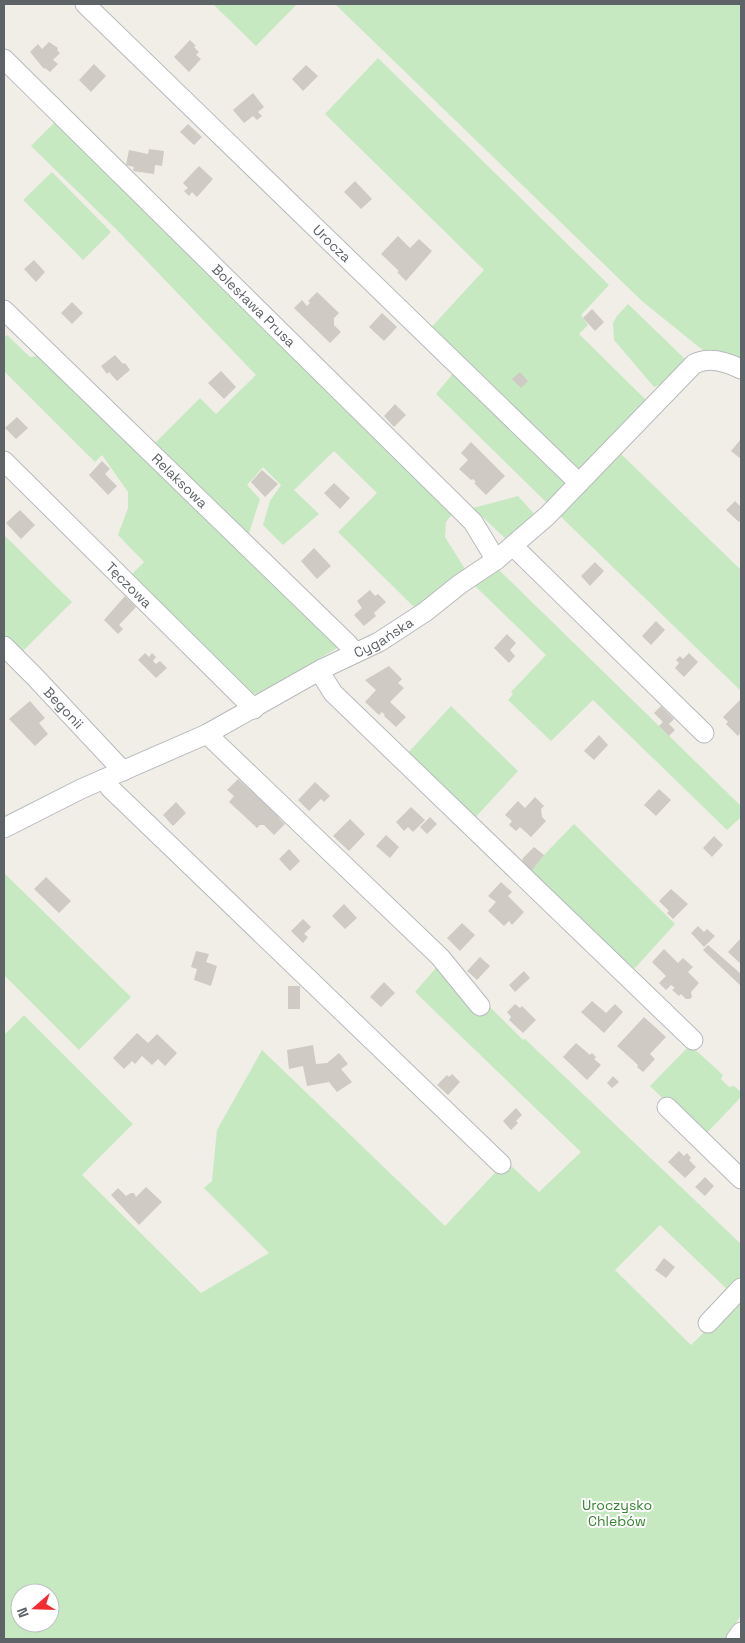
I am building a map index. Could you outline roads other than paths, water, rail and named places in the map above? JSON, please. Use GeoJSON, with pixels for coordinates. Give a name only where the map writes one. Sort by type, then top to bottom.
{"type":"FeatureCollection","features":[{"type":"Feature","properties":{"kind":"street","name":"Urocza"},"geometry":{"type":"LineString","coordinates":[[85,4],[579,483]]}},
{"type":"Feature","properties":{"kind":"street","name":"Bolesława Prusa"},"geometry":{"type":"LineString","coordinates":[[4,59],[473,522],[496,560]]}},
{"type":"Feature","properties":{"kind":"street","name":"Relaksowa"},"geometry":{"type":"LineString","coordinates":[[4,310],[341,637],[355,653]]}},
{"type":"Feature","properties":{"kind":"street","name":"Cygańska"},"geometry":{"type":"LineString","coordinates":[[8,819],[207,734],[322,669],[378,642],[425,612],[460,584],[496,560],[547,516],[694,364],[704,361],[722,362],[741,369]]}},
{"type":"Feature","properties":{"kind":"street","name":"Tęczowa"},"geometry":{"type":"LineString","coordinates":[[4,461],[254,709]]}},
{"type":"Feature","properties":{"kind":"street"},"geometry":{"type":"LineString","coordinates":[[512,546],[704,733]]}},
{"type":"Feature","properties":{"kind":"street","name":"Begonii"},"geometry":{"type":"LineString","coordinates":[[4,646],[123,771]]}},
{"type":"Feature","properties":{"kind":"street"},"geometry":{"type":"LineString","coordinates":[[322,669],[324,677],[333,693],[693,1040]]}},
{"type":"Feature","properties":{"kind":"street"},"geometry":{"type":"LineString","coordinates":[[207,734],[440,956],[480,1006]]}},
{"type":"Feature","properties":{"kind":"street"},"geometry":{"type":"LineString","coordinates":[[104,779],[110,788],[501,1164]]}},
{"type":"Feature","properties":{"kind":"street"},"geometry":{"type":"LineString","coordinates":[[667,1107],[741,1179]]}},
{"type":"Feature","properties":{"kind":"street"},"geometry":{"type":"LineString","coordinates":[[708,1324],[741,1288]]}},
{"type":"Feature","properties":{"kind":"street"},"geometry":{"type":"LineString","coordinates":[[736,1639],[741,1632]]}},
{"type":"Feature","properties":{"kind":"park label","name":"Uroczysko Chlebów"},"geometry":{"type":"Point","coordinates":[617,1514]}}]}
